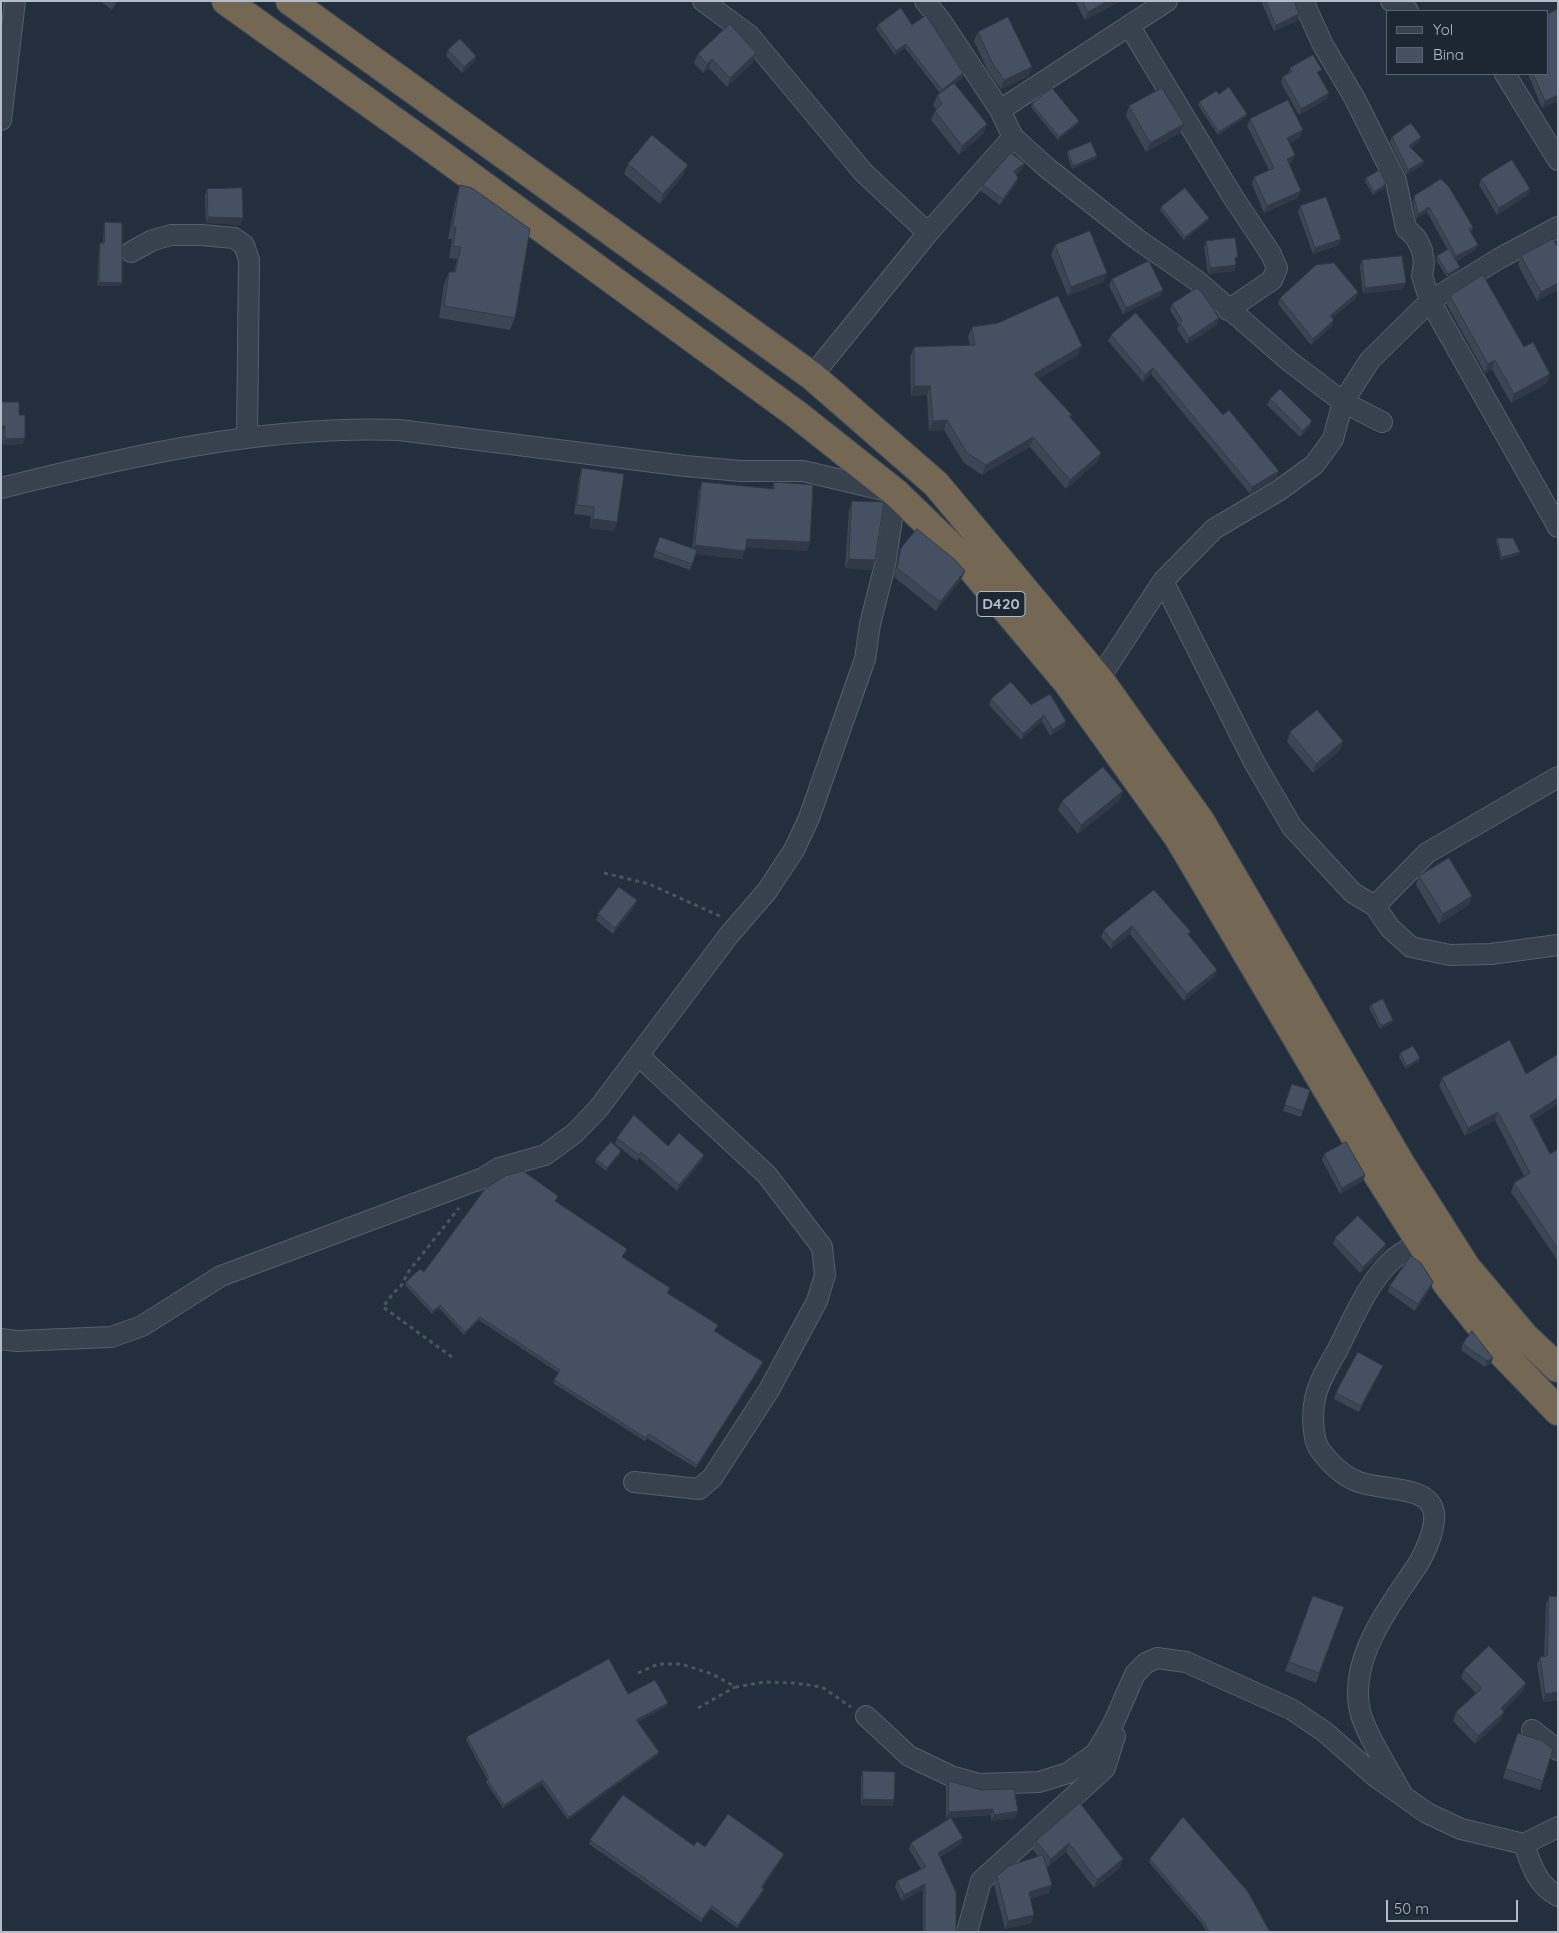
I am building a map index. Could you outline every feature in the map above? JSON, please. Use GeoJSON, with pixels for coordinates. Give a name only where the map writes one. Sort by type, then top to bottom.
{"type":"FeatureCollection","features":[{"type":"Feature","properties":{"kind":"highway","name":"D420"},"geometry":{"type":"LineString","coordinates":[[226,1],[441,154],[788,407],[896,494],[962,557],[1067,682],[1178,837],[1379,1178],[1446,1284],[1496,1345],[1558,1411]]}},
{"type":"Feature","properties":{"kind":"highway","name":"D420"},"geometry":{"type":"LineString","coordinates":[[290,1],[812,376],[936,484],[1099,679],[1201,822],[1397,1157],[1466,1267],[1525,1337],[1558,1368]]}},
{"type":"Feature","properties":{"kind":"street"},"geometry":{"type":"LineString","coordinates":[[1,120],[15,1]]}},
{"type":"Feature","properties":{"kind":"street"},"geometry":{"type":"LineString","coordinates":[[703,1],[750,35],[864,172],[928,233]]}},
{"type":"Feature","properties":{"kind":"street"},"geometry":{"type":"LineString","coordinates":[[925,1],[942,21],[1000,110],[1013,136],[1046,167],[1137,239],[1196,280],[1228,310],[1289,361],[1343,402],[1382,422]]}},
{"type":"Feature","properties":{"kind":"street"},"geometry":{"type":"LineString","coordinates":[[1000,110],[1130,27],[1167,1]]}},
{"type":"Feature","properties":{"kind":"street"},"geometry":{"type":"LineString","coordinates":[[1303,1],[1323,45],[1355,99],[1396,181],[1406,228],[1416,238],[1422,250],[1424,262],[1422,276],[1430,301],[1558,527]]}},
{"type":"Feature","properties":{"kind":"street"},"geometry":{"type":"LineString","coordinates":[[1391,1],[1406,10]]}},
{"type":"Feature","properties":{"kind":"street"},"geometry":{"type":"LineString","coordinates":[[1130,27],[1233,197],[1271,254],[1277,268],[1272,280],[1228,310]]}},
{"type":"Feature","properties":{"kind":"street"},"geometry":{"type":"LineString","coordinates":[[1506,75],[1558,160]]}},
{"type":"Feature","properties":{"kind":"street"},"geometry":{"type":"LineString","coordinates":[[812,376],[928,233],[1013,136]]}},
{"type":"Feature","properties":{"kind":"street"},"geometry":{"type":"LineString","coordinates":[[1099,679],[1163,581],[1214,529],[1278,491],[1314,464],[1333,438],[1343,402],[1370,360],[1430,301],[1500,258],[1556,233]]}},
{"type":"Feature","properties":{"kind":"street"},"geometry":{"type":"LineString","coordinates":[[131,252],[153,240],[171,235],[234,238],[244,245],[249,260],[247,438]]}},
{"type":"Feature","properties":{"kind":"street"},"geometry":{"type":"LineString","coordinates":[[1,488],[82,468],[247,438],[296,432],[362,428],[399,430],[685,466],[741,471],[803,471],[896,494],[885,565],[870,624],[865,659],[825,773],[794,850],[767,892],[739,924],[598,1109],[575,1133],[545,1155],[499,1168],[483,1178],[221,1276],[142,1326],[111,1337],[17,1341],[1,1339]]}},
{"type":"Feature","properties":{"kind":"street"},"geometry":{"type":"LineString","coordinates":[[1163,581],[1254,762],[1292,827],[1353,893],[1375,906],[1390,928],[1411,947],[1450,955],[1491,954],[1558,944]]}},
{"type":"Feature","properties":{"kind":"street"},"geometry":{"type":"LineString","coordinates":[[1375,906],[1426,853],[1558,777]]}},
{"type":"Feature","properties":{"kind":"street"},"geometry":{"type":"LineString","coordinates":[[634,1482],[698,1488],[712,1478],[769,1390],[817,1301],[825,1275],[822,1247],[767,1175],[639,1056]]}},
{"type":"Feature","properties":{"kind":"street"},"geometry":{"type":"LineString","coordinates":[[1403,1796],[1362,1717],[1359,1692],[1363,1659],[1374,1631],[1418,1566],[1429,1541],[1434,1515],[1430,1500],[1418,1492],[1380,1488],[1354,1480],[1333,1466],[1319,1448],[1314,1416],[1315,1398],[1326,1370],[1368,1289],[1389,1262],[1420,1242]]}},
{"type":"Feature","properties":{"kind":"street"},"geometry":{"type":"LineString","coordinates":[[866,1716],[909,1756],[951,1776],[979,1784],[1039,1782],[1068,1773],[1096,1753],[1114,1724],[1135,1674],[1146,1663],[1157,1658],[1186,1662],[1291,1709],[1325,1732],[1376,1777],[1426,1813],[1461,1829],[1524,1844],[1558,1827]]}},
{"type":"Feature","properties":{"kind":"street"},"geometry":{"type":"LineString","coordinates":[[967,1932],[981,1881],[1105,1768],[1115,1735],[1114,1724]]}},
{"type":"Feature","properties":{"kind":"street"},"geometry":{"type":"LineString","coordinates":[[1532,1730],[1558,1750]]}},
{"type":"Feature","properties":{"kind":"street"},"geometry":{"type":"LineString","coordinates":[[1524,1844],[1536,1875],[1550,1892],[1558,1896]]}},
{"type":"Feature","properties":{"kind":"path"},"geometry":{"type":"LineString","coordinates":[[604,873],[649,884],[739,924]]}},
{"type":"Feature","properties":{"kind":"path"},"geometry":{"type":"LineString","coordinates":[[452,1357],[382,1307],[394,1292],[400,1288],[409,1271],[483,1178]]}},
{"type":"Feature","properties":{"kind":"path"},"geometry":{"type":"LineString","coordinates":[[638,1673],[658,1664],[682,1664],[712,1674],[736,1687]]}},
{"type":"Feature","properties":{"kind":"path"},"geometry":{"type":"LineString","coordinates":[[698,1708],[736,1687],[774,1682],[794,1682],[822,1687],[866,1716]]}},
{"type":"Feature","properties":{"kind":"building"},"geometry":{"type":"Polygon","coordinates":[[[1083,1],[1108,1],[1088,12],[1083,1]]]}},
{"type":"Feature","properties":{"kind":"building"},"geometry":{"type":"Polygon","coordinates":[[[1266,1],[1294,1],[1299,14],[1276,25],[1266,1]]]}},
{"type":"Feature","properties":{"kind":"building"},"geometry":{"type":"Polygon","coordinates":[[[901,8],[912,25],[926,15],[963,73],[942,90],[906,44],[896,51],[878,25],[901,8]]]}},
{"type":"Feature","properties":{"kind":"building"},"geometry":{"type":"Polygon","coordinates":[[[1558,9],[1558,95],[1545,101],[1533,75],[1549,75],[1549,14],[1558,9]]]}},
{"type":"Feature","properties":{"kind":"building"},"geometry":{"type":"Polygon","coordinates":[[[1008,17],[1032,67],[1004,80],[992,62],[978,32],[1008,17]]]}},
{"type":"Feature","properties":{"kind":"building"},"geometry":{"type":"Polygon","coordinates":[[[730,24],[756,53],[730,78],[712,59],[707,64],[698,54],[730,24]]]}},
{"type":"Feature","properties":{"kind":"building"},"geometry":{"type":"Polygon","coordinates":[[[460,39],[476,56],[464,67],[448,50],[460,39]]]}},
{"type":"Feature","properties":{"kind":"building"},"geometry":{"type":"Polygon","coordinates":[[[1313,55],[1322,70],[1317,72],[1329,93],[1301,109],[1283,76],[1292,72],[1290,68],[1313,55]]]}},
{"type":"Feature","properties":{"kind":"building"},"geometry":{"type":"Polygon","coordinates":[[[954,83],[987,124],[962,146],[935,111],[942,104],[937,96],[954,83]]]}},
{"type":"Feature","properties":{"kind":"building"},"geometry":{"type":"Polygon","coordinates":[[[1229,87],[1247,114],[1219,132],[1199,102],[1216,91],[1219,94],[1229,87]]]}},
{"type":"Feature","properties":{"kind":"building"},"geometry":{"type":"Polygon","coordinates":[[[1052,88],[1079,121],[1059,137],[1032,104],[1052,88]]]}},
{"type":"Feature","properties":{"kind":"building"},"geometry":{"type":"Polygon","coordinates":[[[1162,88],[1184,124],[1150,143],[1129,106],[1162,88]]]}},
{"type":"Feature","properties":{"kind":"building"},"geometry":{"type":"Polygon","coordinates":[[[1288,100],[1303,130],[1287,138],[1295,155],[1287,159],[1301,191],[1267,206],[1254,177],[1274,168],[1250,119],[1288,100]]]}},
{"type":"Feature","properties":{"kind":"building"},"geometry":{"type":"Polygon","coordinates":[[[1411,123],[1421,137],[1409,146],[1424,161],[1408,170],[1392,137],[1411,123]]]}},
{"type":"Feature","properties":{"kind":"building"},"geometry":{"type":"Polygon","coordinates":[[[652,135],[688,165],[663,194],[628,164],[652,135]]]}},
{"type":"Feature","properties":{"kind":"building"},"geometry":{"type":"Polygon","coordinates":[[[1091,142],[1097,156],[1073,166],[1068,151],[1091,142]]]}},
{"type":"Feature","properties":{"kind":"building"},"geometry":{"type":"Polygon","coordinates":[[[1011,153],[1025,163],[1014,171],[1018,178],[1003,199],[983,185],[1011,153]]]}},
{"type":"Feature","properties":{"kind":"building"},"geometry":{"type":"Polygon","coordinates":[[[1512,160],[1530,189],[1499,208],[1481,179],[1512,160]]]}},
{"type":"Feature","properties":{"kind":"building"},"geometry":{"type":"Polygon","coordinates":[[[1380,170],[1386,184],[1374,192],[1366,178],[1380,170]]]}},
{"type":"Feature","properties":{"kind":"building"},"geometry":{"type":"Polygon","coordinates":[[[1441,179],[1449,187],[1473,227],[1469,229],[1478,245],[1456,256],[1429,207],[1418,214],[1414,196],[1441,179]]]}},
{"type":"Feature","properties":{"kind":"building"},"geometry":{"type":"Polygon","coordinates":[[[460,185],[472,188],[530,229],[515,318],[444,306],[449,272],[455,272],[461,247],[453,246],[456,227],[453,227],[460,185]]]}},
{"type":"Feature","properties":{"kind":"building"},"geometry":{"type":"Polygon","coordinates":[[[242,188],[243,218],[208,217],[207,189],[242,188]]]}},
{"type":"Feature","properties":{"kind":"building"},"geometry":{"type":"Polygon","coordinates":[[[1185,188],[1209,218],[1185,237],[1161,207],[1185,188]]]}},
{"type":"Feature","properties":{"kind":"building"},"geometry":{"type":"Polygon","coordinates":[[[1326,197],[1341,239],[1315,248],[1300,206],[1326,197]]]}},
{"type":"Feature","properties":{"kind":"building"},"geometry":{"type":"Polygon","coordinates":[[[105,222],[122,223],[122,283],[99,282],[100,243],[104,243],[105,222]]]}},
{"type":"Feature","properties":{"kind":"building"},"geometry":{"type":"Polygon","coordinates":[[[1090,231],[1107,273],[1071,287],[1055,245],[1090,231]]]}},
{"type":"Feature","properties":{"kind":"building"},"geometry":{"type":"Polygon","coordinates":[[[1235,238],[1238,257],[1235,258],[1236,265],[1210,268],[1206,241],[1235,238]]]}},
{"type":"Feature","properties":{"kind":"building"},"geometry":{"type":"Polygon","coordinates":[[[1553,239],[1558,247],[1558,283],[1541,292],[1521,256],[1553,239]]]}},
{"type":"Feature","properties":{"kind":"building"},"geometry":{"type":"Polygon","coordinates":[[[1449,249],[1460,267],[1448,274],[1437,256],[1449,249]]]}},
{"type":"Feature","properties":{"kind":"building"},"geometry":{"type":"Polygon","coordinates":[[[1402,256],[1406,283],[1365,288],[1362,260],[1402,256]]]}},
{"type":"Feature","properties":{"kind":"building"},"geometry":{"type":"Polygon","coordinates":[[[1149,261],[1163,290],[1126,308],[1112,279],[1149,261]]]}},
{"type":"Feature","properties":{"kind":"building"},"geometry":{"type":"Polygon","coordinates":[[[1334,263],[1358,292],[1330,316],[1334,320],[1313,339],[1280,298],[1316,265],[1334,263]]]}},
{"type":"Feature","properties":{"kind":"building"},"geometry":{"type":"Polygon","coordinates":[[[1483,275],[1524,347],[1533,342],[1550,374],[1514,394],[1495,360],[1488,364],[1450,296],[1483,275]]]}},
{"type":"Feature","properties":{"kind":"building"},"geometry":{"type":"Polygon","coordinates":[[[1197,288],[1219,318],[1189,338],[1172,304],[1197,288]]]}},
{"type":"Feature","properties":{"kind":"building"},"geometry":{"type":"Polygon","coordinates":[[[1058,296],[1082,346],[1034,374],[1072,415],[1069,416],[1101,453],[1070,480],[1033,437],[986,465],[967,453],[947,420],[933,421],[930,386],[914,386],[914,347],[975,345],[972,327],[998,323],[1058,296]]]}},
{"type":"Feature","properties":{"kind":"building"},"geometry":{"type":"Polygon","coordinates":[[[1136,313],[1223,415],[1229,410],[1279,471],[1252,487],[1153,368],[1145,375],[1111,335],[1136,313]]]}},
{"type":"Feature","properties":{"kind":"building"},"geometry":{"type":"Polygon","coordinates":[[[1280,389],[1312,421],[1303,431],[1270,399],[1280,389]]]}},
{"type":"Feature","properties":{"kind":"building"},"geometry":{"type":"Polygon","coordinates":[[[1,402],[19,402],[19,415],[25,415],[25,438],[5,439],[5,426],[1,426],[1,402]]]}},
{"type":"Feature","properties":{"kind":"building"},"geometry":{"type":"Polygon","coordinates":[[[582,468],[624,474],[617,522],[593,519],[594,507],[577,505],[582,468]]]}},
{"type":"Feature","properties":{"kind":"building"},"geometry":{"type":"Polygon","coordinates":[[[702,482],[774,489],[774,482],[813,485],[810,542],[747,539],[745,551],[695,545],[702,482]]]}},
{"type":"Feature","properties":{"kind":"building"},"geometry":{"type":"Polygon","coordinates":[[[852,501],[884,502],[875,560],[849,559],[852,501]]]}},
{"type":"Feature","properties":{"kind":"building"},"geometry":{"type":"Polygon","coordinates":[[[917,529],[954,559],[965,571],[940,602],[897,568],[901,548],[917,529]]]}},
{"type":"Feature","properties":{"kind":"building"},"geometry":{"type":"Polygon","coordinates":[[[660,537],[697,550],[692,564],[655,551],[660,537]]]}},
{"type":"Feature","properties":{"kind":"building"},"geometry":{"type":"Polygon","coordinates":[[[1497,538],[1513,538],[1520,552],[1502,557],[1497,538]]]}},
{"type":"Feature","properties":{"kind":"building"},"geometry":{"type":"Polygon","coordinates":[[[1011,682],[1031,705],[1050,694],[1066,721],[1053,730],[1044,715],[1023,734],[991,699],[1011,682]]]}},
{"type":"Feature","properties":{"kind":"building"},"geometry":{"type":"Polygon","coordinates":[[[1317,710],[1343,741],[1316,764],[1290,732],[1317,710]]]}},
{"type":"Feature","properties":{"kind":"building"},"geometry":{"type":"Polygon","coordinates":[[[1103,767],[1123,791],[1081,825],[1062,801],[1103,767]]]}},
{"type":"Feature","properties":{"kind":"building"},"geometry":{"type":"Polygon","coordinates":[[[1449,858],[1472,896],[1443,914],[1419,876],[1449,858]]]}},
{"type":"Feature","properties":{"kind":"building"},"geometry":{"type":"Polygon","coordinates":[[[619,887],[637,900],[615,928],[598,914],[619,887]]]}},
{"type":"Feature","properties":{"kind":"building"},"geometry":{"type":"Polygon","coordinates":[[[1154,890],[1191,932],[1188,934],[1217,970],[1187,994],[1132,926],[1113,942],[1104,930],[1154,890]]]}},
{"type":"Feature","properties":{"kind":"building"},"geometry":{"type":"Polygon","coordinates":[[[1383,999],[1393,1020],[1381,1026],[1371,1005],[1383,999]]]}},
{"type":"Feature","properties":{"kind":"building"},"geometry":{"type":"Polygon","coordinates":[[[1510,1040],[1526,1074],[1558,1054],[1558,1098],[1530,1116],[1550,1154],[1558,1149],[1558,1249],[1514,1183],[1530,1173],[1498,1112],[1468,1128],[1442,1078],[1510,1040]]]}},
{"type":"Feature","properties":{"kind":"building"},"geometry":{"type":"Polygon","coordinates":[[[1413,1046],[1420,1058],[1407,1066],[1400,1053],[1413,1046]]]}},
{"type":"Feature","properties":{"kind":"building"},"geometry":{"type":"Polygon","coordinates":[[[1292,1084],[1310,1090],[1303,1111],[1285,1105],[1292,1084]]]}},
{"type":"Feature","properties":{"kind":"building"},"geometry":{"type":"Polygon","coordinates":[[[634,1115],[668,1146],[679,1133],[704,1155],[679,1185],[641,1152],[639,1155],[617,1138],[634,1115]]]}},
{"type":"Feature","properties":{"kind":"building"},"geometry":{"type":"Polygon","coordinates":[[[611,1142],[621,1151],[607,1168],[596,1159],[611,1142]]]}},
{"type":"Feature","properties":{"kind":"building"},"geometry":{"type":"Polygon","coordinates":[[[1346,1142],[1365,1175],[1342,1188],[1324,1154],[1346,1142]]]}},
{"type":"Feature","properties":{"kind":"building"},"geometry":{"type":"Polygon","coordinates":[[[523,1171],[558,1196],[555,1201],[627,1249],[622,1257],[670,1288],[667,1293],[718,1325],[714,1331],[763,1362],[697,1465],[649,1434],[646,1438],[554,1380],[560,1370],[480,1317],[465,1332],[440,1305],[433,1311],[406,1282],[420,1269],[424,1272],[485,1189],[505,1176],[523,1171]]]}},
{"type":"Feature","properties":{"kind":"building"},"geometry":{"type":"Polygon","coordinates":[[[1358,1216],[1386,1244],[1363,1267],[1335,1238],[1358,1216]]]}},
{"type":"Feature","properties":{"kind":"building"},"geometry":{"type":"Polygon","coordinates":[[[1411,1256],[1421,1263],[1433,1282],[1418,1304],[1390,1286],[1411,1256]]]}},
{"type":"Feature","properties":{"kind":"building"},"geometry":{"type":"Polygon","coordinates":[[[1472,1331],[1493,1358],[1487,1361],[1463,1344],[1472,1331]]]}},
{"type":"Feature","properties":{"kind":"building"},"geometry":{"type":"Polygon","coordinates":[[[1358,1352],[1383,1366],[1361,1406],[1336,1393],[1358,1352]]]}},
{"type":"Feature","properties":{"kind":"building"},"geometry":{"type":"Polygon","coordinates":[[[1313,1596],[1344,1607],[1319,1673],[1289,1662],[1313,1596]]]}},
{"type":"Feature","properties":{"kind":"building"},"geometry":{"type":"Polygon","coordinates":[[[1549,1596],[1558,1597],[1558,1692],[1545,1694],[1540,1657],[1547,1656],[1549,1596]]]}},
{"type":"Feature","properties":{"kind":"building"},"geometry":{"type":"Polygon","coordinates":[[[1489,1646],[1526,1683],[1501,1708],[1504,1712],[1478,1736],[1456,1712],[1482,1688],[1464,1670],[1489,1646]]]}},
{"type":"Feature","properties":{"kind":"building"},"geometry":{"type":"Polygon","coordinates":[[[609,1659],[628,1694],[655,1680],[668,1703],[636,1720],[659,1752],[569,1817],[543,1780],[504,1805],[487,1779],[489,1778],[467,1737],[609,1659]]]}},
{"type":"Feature","properties":{"kind":"building"},"geometry":{"type":"Polygon","coordinates":[[[1518,1733],[1542,1741],[1553,1749],[1543,1781],[1506,1769],[1518,1733]]]}},
{"type":"Feature","properties":{"kind":"building"},"geometry":{"type":"Polygon","coordinates":[[[863,1771],[895,1772],[894,1800],[863,1799],[863,1771]]]}},
{"type":"Feature","properties":{"kind":"building"},"geometry":{"type":"Polygon","coordinates":[[[949,1781],[981,1790],[1014,1789],[1018,1811],[994,1815],[993,1809],[949,1812],[949,1781]]]}},
{"type":"Feature","properties":{"kind":"building"},"geometry":{"type":"Polygon","coordinates":[[[623,1795],[694,1846],[697,1841],[705,1847],[728,1814],[784,1854],[761,1887],[764,1889],[738,1925],[712,1906],[702,1919],[590,1840],[623,1795]]]}},
{"type":"Feature","properties":{"kind":"building"},"geometry":{"type":"Polygon","coordinates":[[[1080,1803],[1123,1859],[1097,1880],[1069,1843],[1051,1859],[1036,1841],[1080,1803]]]}},
{"type":"Feature","properties":{"kind":"building"},"geometry":{"type":"Polygon","coordinates":[[[1183,1817],[1248,1892],[1270,1932],[1209,1932],[1203,1921],[1150,1859],[1183,1817]]]}},
{"type":"Feature","properties":{"kind":"building"},"geometry":{"type":"Polygon","coordinates":[[[951,1818],[963,1838],[938,1853],[956,1892],[956,1932],[925,1932],[925,1884],[904,1895],[897,1881],[926,1867],[911,1843],[951,1818]]]}},
{"type":"Feature","properties":{"kind":"building"},"geometry":{"type":"Polygon","coordinates":[[[1043,1855],[1052,1885],[1029,1892],[1034,1915],[1008,1921],[997,1876],[1009,1866],[1043,1855]]]}}]}
